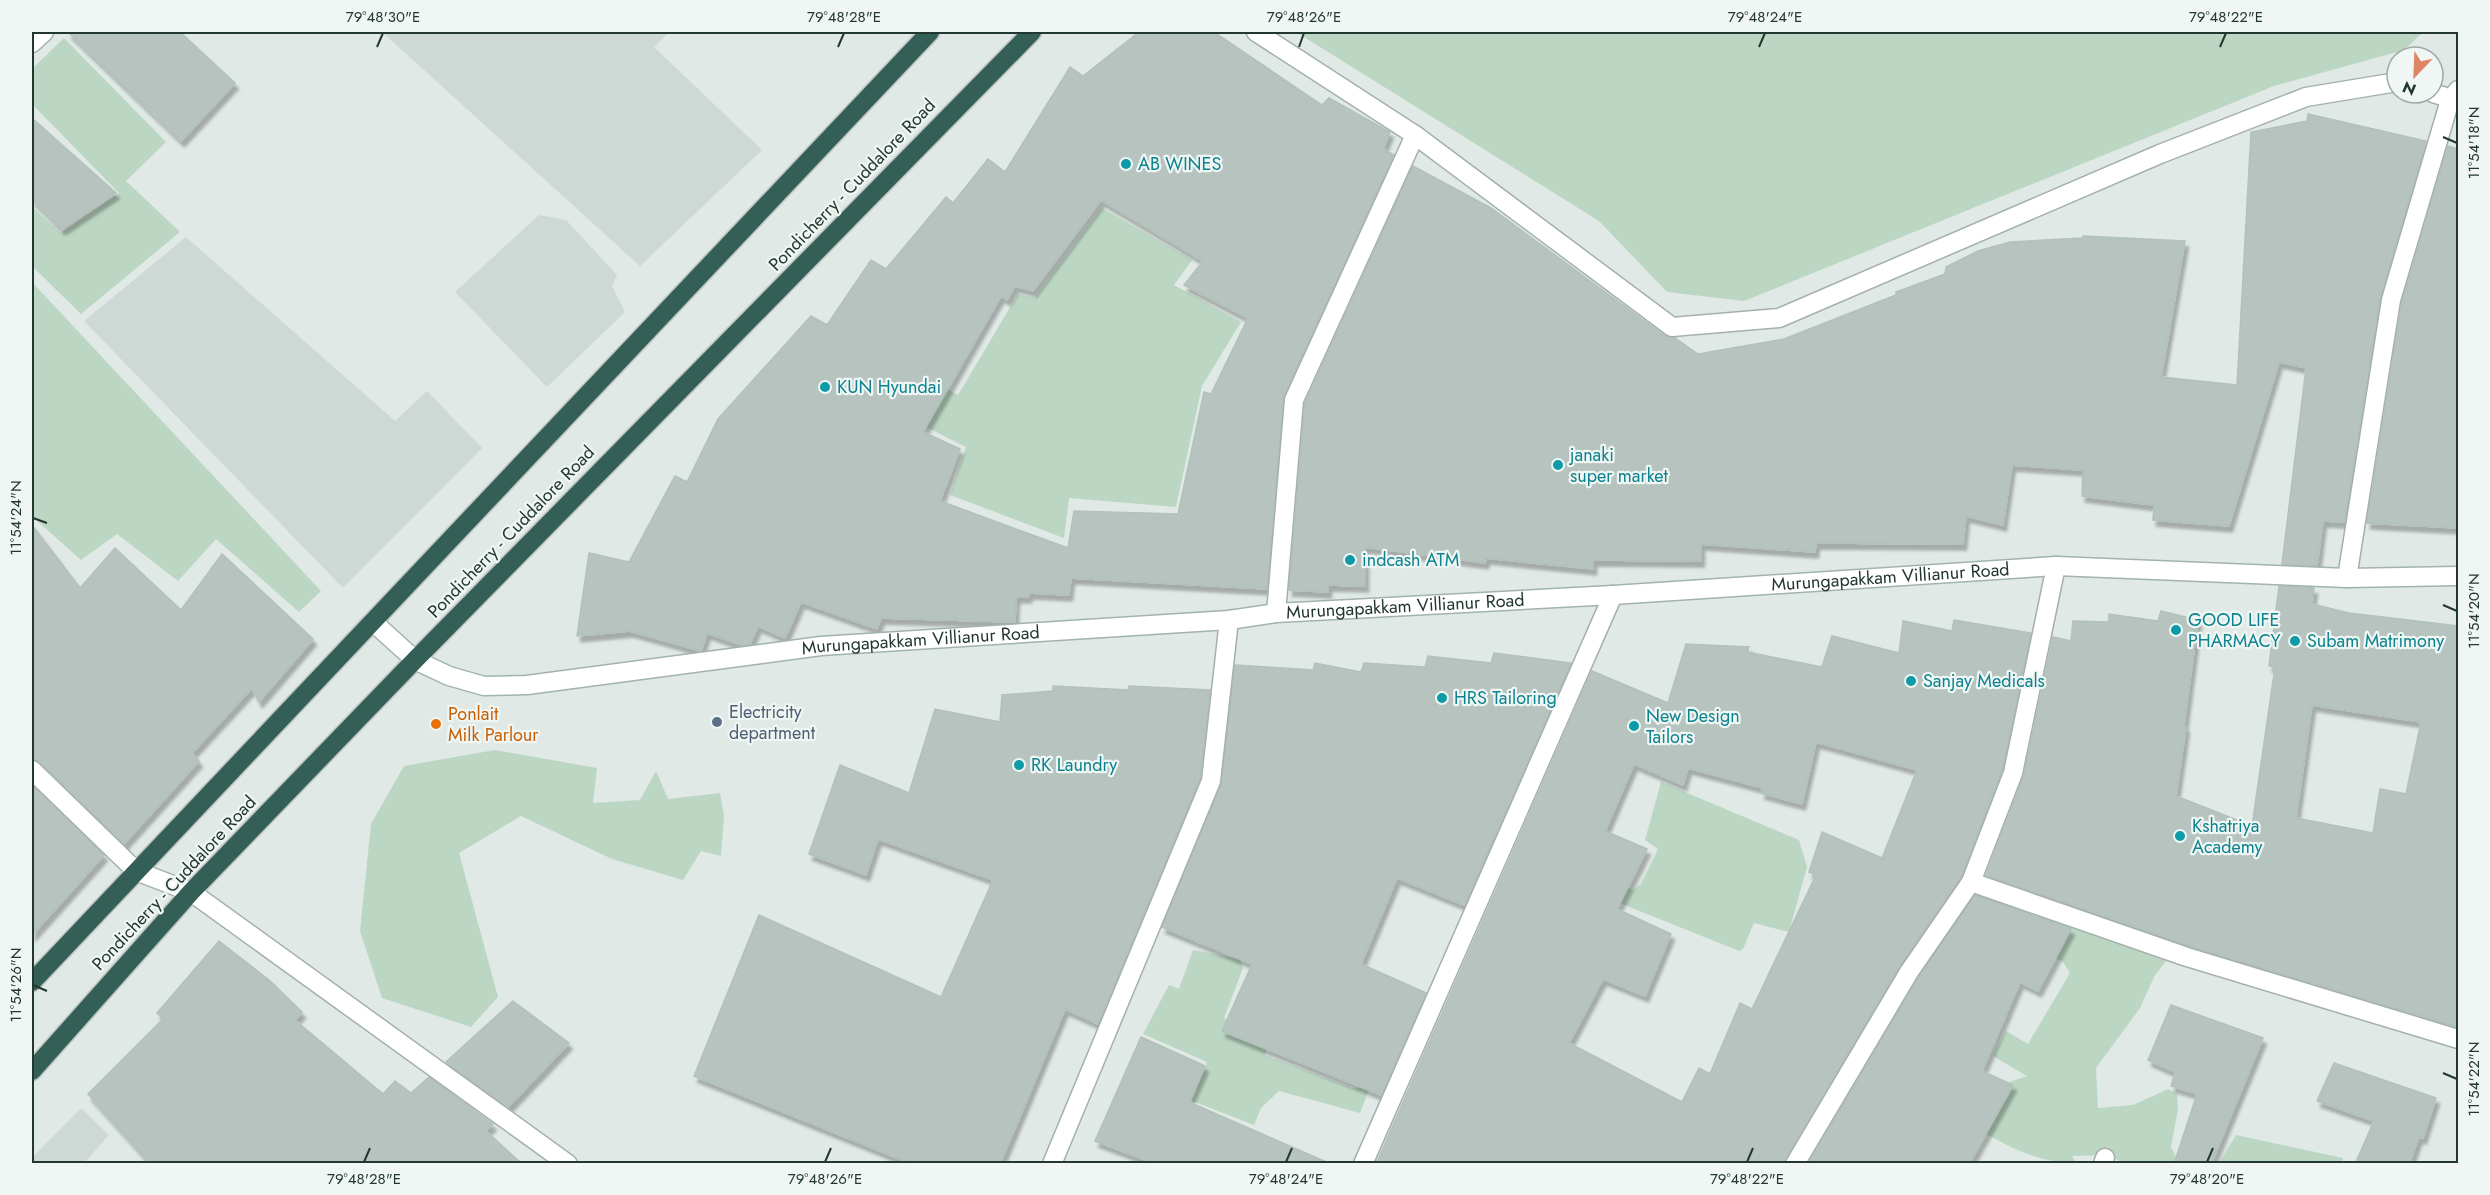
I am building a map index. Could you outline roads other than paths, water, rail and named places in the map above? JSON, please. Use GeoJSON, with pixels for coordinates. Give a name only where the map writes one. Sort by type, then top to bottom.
{"type":"FeatureCollection","features":[{"type":"Feature","properties":{"kind":"highway","name":"Pondicherry - Cuddalore Road"},"geometry":{"type":"LineString","coordinates":[[32,982],[930,32]]}},
{"type":"Feature","properties":{"kind":"highway","name":"Pondicherry - Cuddalore Road"},"geometry":{"type":"LineString","coordinates":[[32,1071],[191,892],[415,660],[1032,32]]}},
{"type":"Feature","properties":{"kind":"street"},"geometry":{"type":"LineString","coordinates":[[32,43],[44,32]]}},
{"type":"Feature","properties":{"kind":"street"},"geometry":{"type":"LineString","coordinates":[[1256,32],[1415,135],[1672,327],[1779,318],[2160,154],[2306,97],[2385,84]]}},
{"type":"Feature","properties":{"kind":"street"},"geometry":{"type":"LineString","coordinates":[[2347,578],[2391,300],[2456,97]]}},
{"type":"Feature","properties":{"kind":"street"},"geometry":{"type":"LineString","coordinates":[[1276,613],[1294,400],[1415,135]]}},
{"type":"Feature","properties":{"kind":"street"},"geometry":{"type":"LineString","coordinates":[[1795,1164],[1909,972],[1971,882],[2013,773],[2056,566]]}},
{"type":"Feature","properties":{"kind":"street","name":"Murungapakkam Villianur Road"},"geometry":{"type":"LineString","coordinates":[[373,622],[415,660],[449,676],[484,686],[527,685],[821,646],[1229,620],[1276,613],[1613,595],[2056,566],[2347,578],[2458,576]]}},
{"type":"Feature","properties":{"kind":"street"},"geometry":{"type":"LineString","coordinates":[[1363,1164],[1613,595]]}},
{"type":"Feature","properties":{"kind":"street"},"geometry":{"type":"LineString","coordinates":[[1052,1164],[1211,781],[1229,620]]}},
{"type":"Feature","properties":{"kind":"street"},"geometry":{"type":"LineString","coordinates":[[32,770],[136,871],[191,892],[568,1164]]}},
{"type":"Feature","properties":{"kind":"street"},"geometry":{"type":"LineString","coordinates":[[1971,882],[2187,957],[2458,1039]]}},
{"type":"Feature","properties":{"kind":"place","name":"AB WINES"},"geometry":{"type":"Point","coordinates":[1126,164]}},
{"type":"Feature","properties":{"kind":"place","name":"KUN Hyundai"},"geometry":{"type":"Point","coordinates":[825,387]}},
{"type":"Feature","properties":{"kind":"place","name":"janaki super market"},"geometry":{"type":"Point","coordinates":[1558,465]}},
{"type":"Feature","properties":{"kind":"place","name":"indcash ATM"},"geometry":{"type":"Point","coordinates":[1350,560]}},
{"type":"Feature","properties":{"kind":"place","name":"GOOD LIFE PHARMACY"},"geometry":{"type":"Point","coordinates":[2176,630]}},
{"type":"Feature","properties":{"kind":"place","name":"Subam Matrimony"},"geometry":{"type":"Point","coordinates":[2295,641]}},
{"type":"Feature","properties":{"kind":"place","name":"Sanjay Medicals"},"geometry":{"type":"Point","coordinates":[1911,681]}},
{"type":"Feature","properties":{"kind":"place","name":"HRS Tailoring"},"geometry":{"type":"Point","coordinates":[1442,698]}},
{"type":"Feature","properties":{"kind":"place","name":"Electricity department"},"geometry":{"type":"Point","coordinates":[717,722]}},
{"type":"Feature","properties":{"kind":"place","name":"Ponlait Milk Parlour"},"geometry":{"type":"Point","coordinates":[436,724]}},
{"type":"Feature","properties":{"kind":"place","name":"New Design Tailors"},"geometry":{"type":"Point","coordinates":[1634,726]}},
{"type":"Feature","properties":{"kind":"place","name":"RK Laundry"},"geometry":{"type":"Point","coordinates":[1019,765]}},
{"type":"Feature","properties":{"kind":"place","name":"Kshatriya Academy"},"geometry":{"type":"Point","coordinates":[2180,836]}}]}
